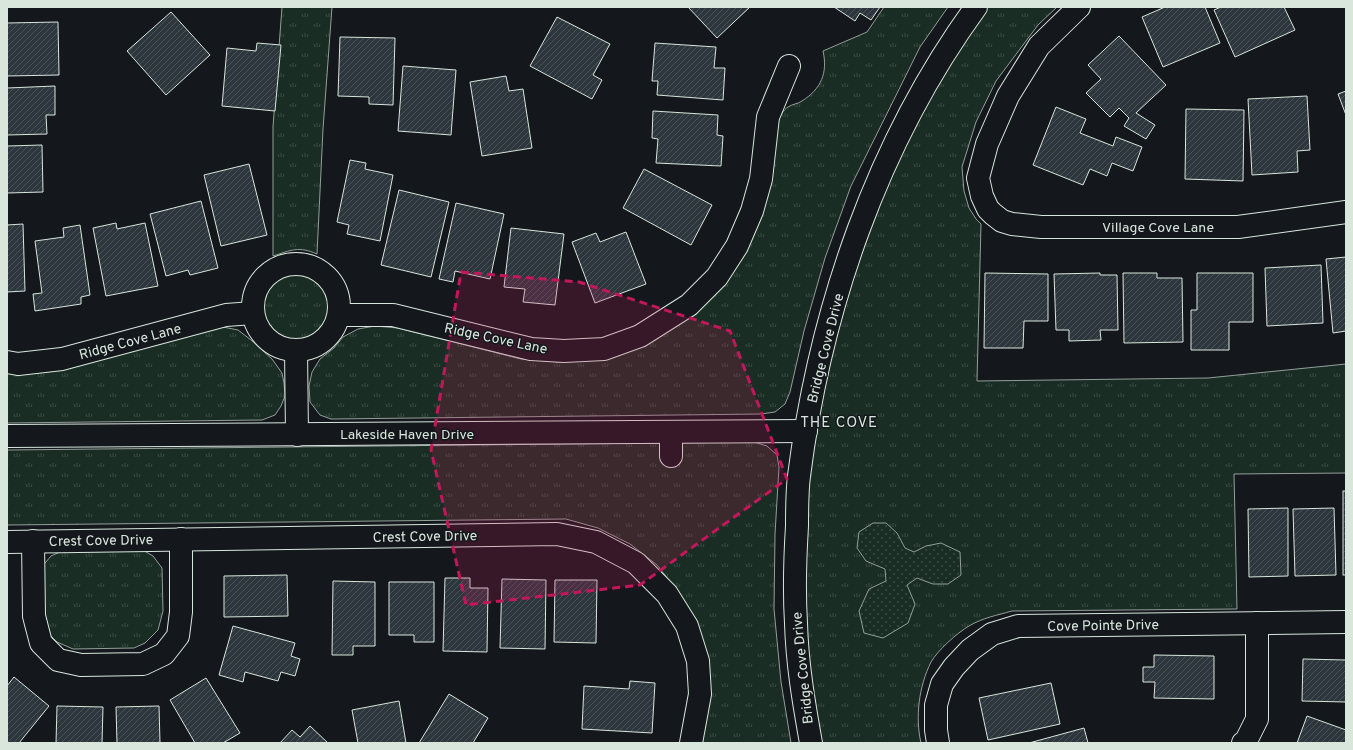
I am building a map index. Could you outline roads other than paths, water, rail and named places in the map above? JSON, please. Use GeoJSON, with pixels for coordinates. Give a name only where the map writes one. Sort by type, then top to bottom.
{"type":"FeatureCollection","features":[{"type":"Feature","properties":{"kind":"street","name":"Bridge Cove Drive"},"geometry":{"type":"LineString","coordinates":[[811,743],[804,701],[796,624],[796,551],[799,477],[813,392],[829,322],[853,244],[882,171],[912,108],[958,31],[976,7]]}},
{"type":"Feature","properties":{"kind":"street","name":"Village Cove Lane"},"geometry":{"type":"LineString","coordinates":[[1079,7],[1039,46],[1008,96],[986,144],[978,178],[982,196],[988,209],[1002,221],[1012,224],[1041,227],[1238,227],[1346,212]]}},
{"type":"Feature","properties":{"kind":"street","name":"Ridge Cove Lane"},"geometry":{"type":"LineString","coordinates":[[340,315],[393,315],[531,349],[564,352],[604,349],[640,336],[689,306],[717,277],[736,246],[752,211],[761,179],[768,117],[789,66]]}},
{"type":"Feature","properties":{"kind":"street"},"geometry":{"type":"LineString","coordinates":[[287,264],[305,264],[324,273],[337,290],[340,303],[340,315],[336,326],[324,341],[309,349],[296,350],[279,347],[266,339],[257,327],[253,313],[253,298],[259,283],[272,270],[287,264]]}},
{"type":"Feature","properties":{"kind":"street","name":"Ridge Cove Lane"},"geometry":{"type":"LineString","coordinates":[[7,362],[18,364],[62,359],[226,315],[253,313]]}},
{"type":"Feature","properties":{"kind":"street"},"geometry":{"type":"LineString","coordinates":[[296,350],[297,435]]}},
{"type":"Feature","properties":{"kind":"street","name":"Lakeside Haven Drive"},"geometry":{"type":"LineString","coordinates":[[7,436],[806,431]]}},
{"type":"Feature","properties":{"kind":"street"},"geometry":{"type":"LineString","coordinates":[[671,432],[671,456]]}},
{"type":"Feature","properties":{"kind":"street","name":"Crest Cove Drive"},"geometry":{"type":"LineString","coordinates":[[7,542],[557,534],[596,542],[636,563],[667,594],[686,626],[698,661],[700,694],[691,743]]}},
{"type":"Feature","properties":{"kind":"street"},"geometry":{"type":"LineString","coordinates":[[33,541],[34,616],[41,642],[58,660],[81,665],[143,664],[164,654],[178,636],[182,612],[182,539]]}},
{"type":"Feature","properties":{"kind":"street","name":"Cove Pointe Drive"},"geometry":{"type":"LineString","coordinates":[[938,743],[936,730],[936,705],[942,684],[954,667],[970,650],[992,634],[1018,626],[1346,622]]}},
{"type":"Feature","properties":{"kind":"street"},"geometry":{"type":"LineString","coordinates":[[1243,743],[1246,741],[1257,719],[1257,623]]}},
{"type":"Feature","properties":{"kind":"district","name":"THE COVE"},"geometry":{"type":"Point","coordinates":[839,422]}}]}
